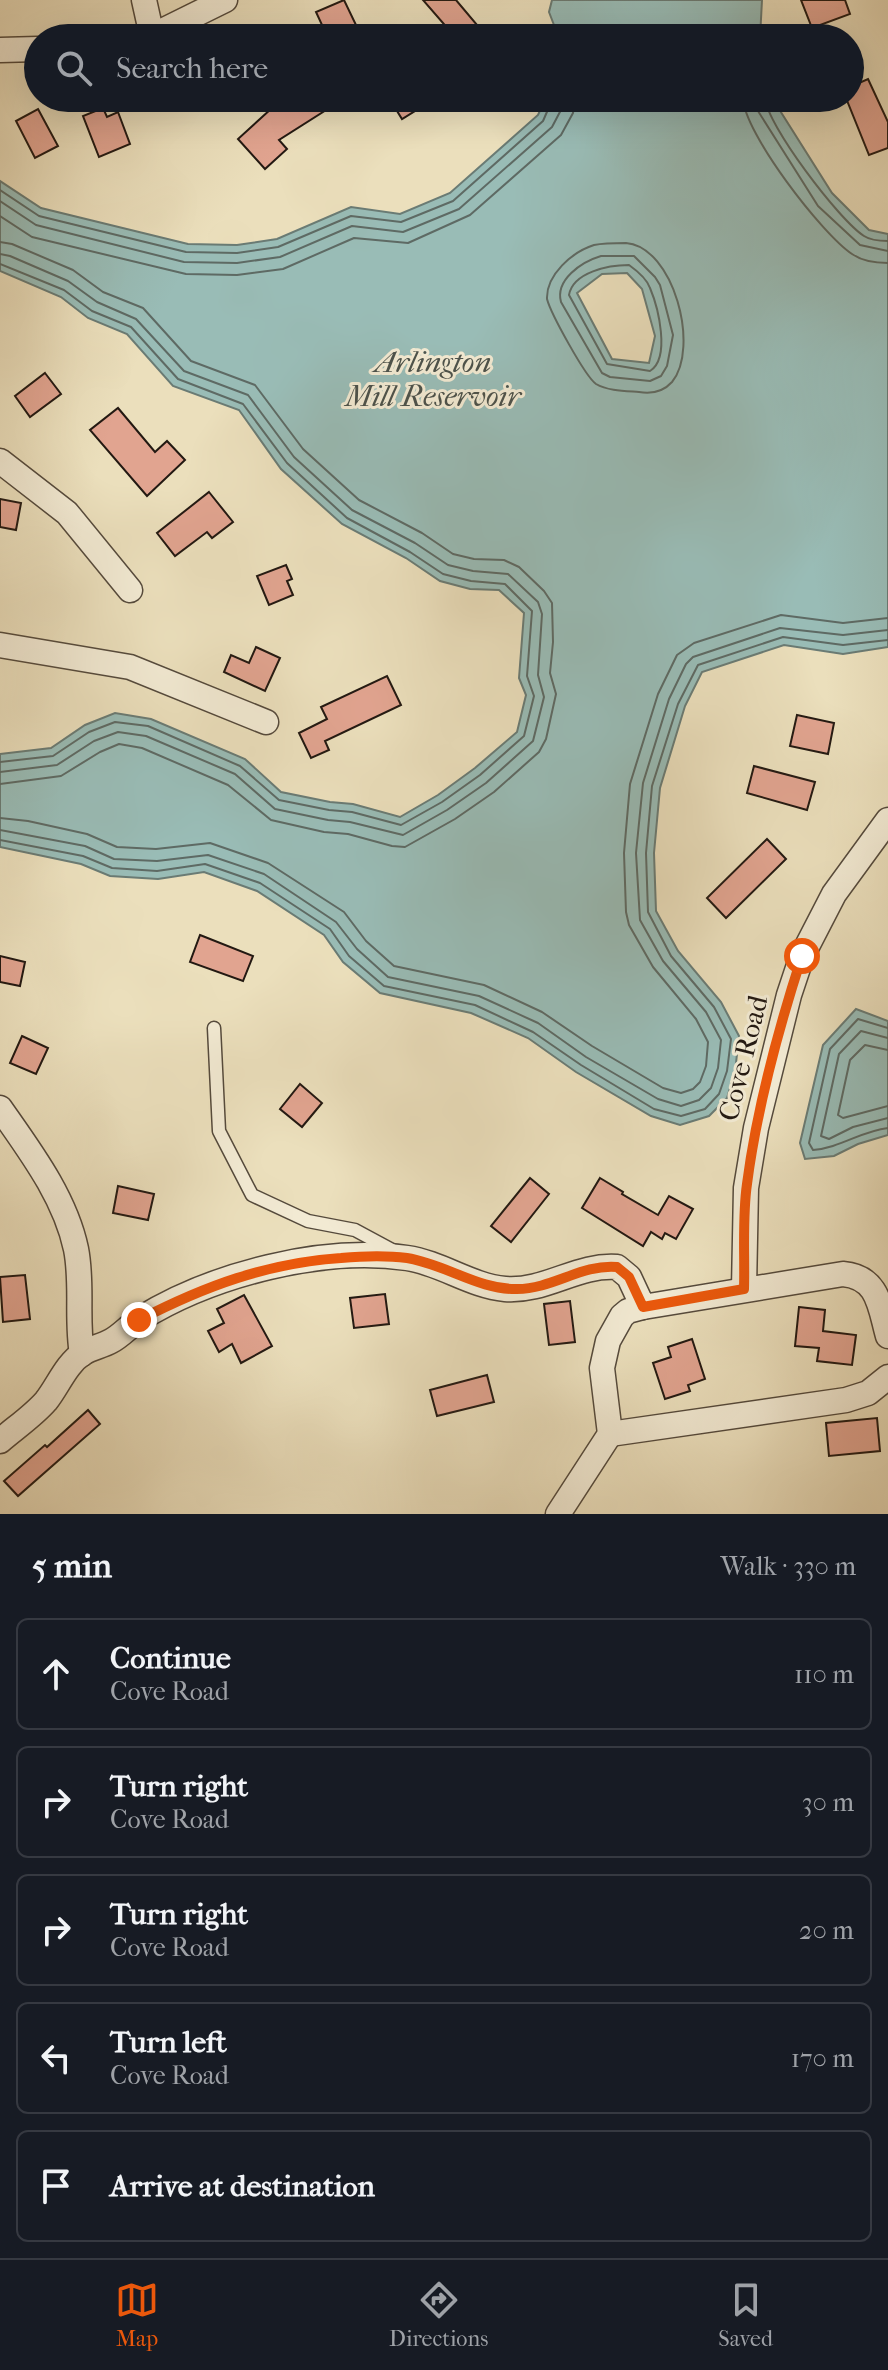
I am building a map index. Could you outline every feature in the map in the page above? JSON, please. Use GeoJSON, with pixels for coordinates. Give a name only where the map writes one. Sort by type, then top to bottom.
{"type":"FeatureCollection","features":[{"type":"Feature","properties":{"kind":"street"},"geometry":{"type":"LineString","coordinates":[[144,0],[146,24]]}},
{"type":"Feature","properties":{"kind":"street"},"geometry":{"type":"LineString","coordinates":[[174,24],[225,0]]}},
{"type":"Feature","properties":{"kind":"street"},"geometry":{"type":"LineString","coordinates":[[0,50],[24,49]]}},
{"type":"Feature","properties":{"kind":"street"},"geometry":{"type":"LineString","coordinates":[[0,461],[67,513],[130,590]]}},
{"type":"Feature","properties":{"kind":"street"},"geometry":{"type":"LineString","coordinates":[[0,645],[130,667],[266,722]]}},
{"type":"Feature","properties":{"kind":"street","name":"Cove Road"},"geometry":{"type":"LineString","coordinates":[[744,1289],[746,1188],[756,1128],[789,995],[802,956],[834,894],[888,820]]}},
{"type":"Feature","properties":{"kind":"street"},"geometry":{"type":"LineString","coordinates":[[0,1108],[38,1162],[61,1206],[76,1248],[82,1354]]}},
{"type":"Feature","properties":{"kind":"street"},"geometry":{"type":"LineString","coordinates":[[0,1441],[45,1402],[65,1372],[82,1354],[113,1340],[139,1320],[184,1297],[258,1270],[313,1260],[385,1256],[431,1263],[500,1289],[519,1290],[539,1287],[587,1269],[617,1267],[629,1277],[643,1307]]}},
{"type":"Feature","properties":{"kind":"street"},"geometry":{"type":"LineString","coordinates":[[558,1514],[610,1434],[602,1368],[604,1352],[622,1316],[628,1311],[843,1274],[855,1275],[873,1287],[887,1327]]}},
{"type":"Feature","properties":{"kind":"street"},"geometry":{"type":"LineString","coordinates":[[610,1434],[846,1400],[868,1393],[888,1377]]}},
{"type":"Feature","properties":{"kind":"lane"},"geometry":{"type":"LineString","coordinates":[[214,1028],[219,1131],[252,1195],[308,1221],[355,1230],[407,1258]]}},
{"type":"Feature","properties":{"kind":"water"},"geometry":{"type":"Polygon","coordinates":[[[552,0],[762,0],[761,24],[554,24],[549,12],[552,0]]]}},
{"type":"Feature","properties":{"kind":"water","name":"Arlington Mill Reservoir"},"geometry":{"type":"Polygon","coordinates":[[[539,112],[781,112],[832,193],[869,230],[888,234],[888,647],[843,654],[784,645],[702,672],[685,706],[660,788],[654,853],[656,911],[678,951],[721,1002],[739,1036],[735,1072],[727,1098],[709,1116],[680,1125],[651,1116],[576,1072],[528,1038],[471,1013],[380,993],[343,962],[324,935],[257,891],[204,872],[158,879],[110,876],[81,864],[0,847],[0,754],[51,748],[85,725],[115,713],[151,719],[245,759],[281,792],[353,804],[400,817],[438,795],[517,732],[526,695],[519,678],[524,613],[499,590],[470,589],[440,581],[406,558],[342,524],[281,469],[239,410],[173,386],[127,334],[88,318],[61,297],[0,271],[0,181],[41,208],[188,244],[237,245],[277,239],[351,207],[400,214],[450,193],[539,112]],[[627,273],[602,274],[577,293],[612,359],[649,363],[655,336],[642,289],[627,273]]]}},
{"type":"Feature","properties":{"kind":"water"},"geometry":{"type":"Polygon","coordinates":[[[856,1009],[888,1021],[888,1135],[858,1144],[834,1156],[805,1159],[800,1143],[823,1045],[856,1009]]]}},
{"type":"Feature","properties":{"kind":"building"},"geometry":{"type":"Polygon","coordinates":[[[344,0],[356,24],[322,24],[316,12],[344,0]]]}},
{"type":"Feature","properties":{"kind":"building"},"geometry":{"type":"Polygon","coordinates":[[[423,0],[456,0],[476,24],[444,24],[423,0]]]}},
{"type":"Feature","properties":{"kind":"building"},"geometry":{"type":"Polygon","coordinates":[[[801,0],[845,0],[850,14],[823,24],[810,24],[801,0]]]}},
{"type":"Feature","properties":{"kind":"building"},"geometry":{"type":"Polygon","coordinates":[[[868,79],[888,122],[888,148],[869,155],[852,112],[864,112],[864,81],[868,79]]]}},
{"type":"Feature","properties":{"kind":"building"},"geometry":{"type":"Polygon","coordinates":[[[32,112],[40,112],[58,146],[35,158],[16,121],[32,112]]]}},
{"type":"Feature","properties":{"kind":"building"},"geometry":{"type":"Polygon","coordinates":[[[105,112],[107,117],[118,112],[130,144],[99,157],[83,116],[105,112]]]}},
{"type":"Feature","properties":{"kind":"building"},"geometry":{"type":"Polygon","coordinates":[[[268,112],[323,112],[279,140],[287,149],[265,169],[238,139],[268,112]]]}},
{"type":"Feature","properties":{"kind":"building"},"geometry":{"type":"Polygon","coordinates":[[[398,112],[413,112],[402,119],[398,112]]]}},
{"type":"Feature","properties":{"kind":"building"},"geometry":{"type":"Polygon","coordinates":[[[45,373],[61,394],[30,417],[15,396],[45,373]]]}},
{"type":"Feature","properties":{"kind":"building"},"geometry":{"type":"Polygon","coordinates":[[[118,408],[155,452],[167,441],[185,460],[147,496],[90,430],[118,408]]]}},
{"type":"Feature","properties":{"kind":"building"},"geometry":{"type":"Polygon","coordinates":[[[209,492],[233,522],[212,538],[207,532],[175,556],[157,533],[209,492]]]}},
{"type":"Feature","properties":{"kind":"building"},"geometry":{"type":"Polygon","coordinates":[[[0,499],[21,503],[16,530],[0,527],[0,499]]]}},
{"type":"Feature","properties":{"kind":"building"},"geometry":{"type":"Polygon","coordinates":[[[286,565],[292,579],[287,581],[293,595],[269,605],[257,576],[286,565]]]}},
{"type":"Feature","properties":{"kind":"building"},"geometry":{"type":"Polygon","coordinates":[[[256,647],[280,658],[265,691],[224,672],[231,655],[249,663],[256,647]]]}},
{"type":"Feature","properties":{"kind":"building"},"geometry":{"type":"Polygon","coordinates":[[[387,676],[401,705],[325,741],[329,750],[311,758],[299,733],[327,719],[321,707],[387,676]]]}},
{"type":"Feature","properties":{"kind":"building"},"geometry":{"type":"Polygon","coordinates":[[[797,715],[834,723],[828,754],[790,746],[797,715]]]}},
{"type":"Feature","properties":{"kind":"building"},"geometry":{"type":"Polygon","coordinates":[[[754,766],[815,782],[807,810],[747,793],[754,766]]]}},
{"type":"Feature","properties":{"kind":"building"},"geometry":{"type":"Polygon","coordinates":[[[767,839],[786,859],[726,918],[707,898],[767,839]]]}},
{"type":"Feature","properties":{"kind":"building"},"geometry":{"type":"Polygon","coordinates":[[[200,935],[253,956],[243,981],[190,962],[200,935]]]}},
{"type":"Feature","properties":{"kind":"building"},"geometry":{"type":"Polygon","coordinates":[[[0,956],[25,962],[20,986],[0,982],[0,956]]]}},
{"type":"Feature","properties":{"kind":"building"},"geometry":{"type":"Polygon","coordinates":[[[22,1036],[48,1048],[36,1074],[10,1063],[22,1036]]]}},
{"type":"Feature","properties":{"kind":"building"},"geometry":{"type":"Polygon","coordinates":[[[300,1084],[322,1103],[302,1127],[280,1109],[300,1084]]]}},
{"type":"Feature","properties":{"kind":"building"},"geometry":{"type":"Polygon","coordinates":[[[530,1178],[549,1194],[511,1242],[491,1226],[530,1178]]]}},
{"type":"Feature","properties":{"kind":"building"},"geometry":{"type":"Polygon","coordinates":[[[600,1178],[658,1215],[669,1196],[693,1209],[676,1239],[665,1233],[662,1239],[651,1232],[643,1246],[582,1208],[600,1178]]]}},
{"type":"Feature","properties":{"kind":"building"},"geometry":{"type":"Polygon","coordinates":[[[118,1186],[154,1194],[148,1220],[113,1213],[118,1186]]]}},
{"type":"Feature","properties":{"kind":"building"},"geometry":{"type":"Polygon","coordinates":[[[25,1275],[30,1319],[3,1322],[0,1277],[25,1275]]]}},
{"type":"Feature","properties":{"kind":"building"},"geometry":{"type":"Polygon","coordinates":[[[385,1294],[389,1324],[354,1328],[350,1298],[385,1294]]]}},
{"type":"Feature","properties":{"kind":"building"},"geometry":{"type":"Polygon","coordinates":[[[244,1295],[272,1346],[241,1363],[232,1344],[219,1352],[208,1331],[224,1323],[217,1309],[244,1295]]]}},
{"type":"Feature","properties":{"kind":"building"},"geometry":{"type":"Polygon","coordinates":[[[570,1301],[575,1342],[549,1345],[544,1304],[570,1301]]]}},
{"type":"Feature","properties":{"kind":"building"},"geometry":{"type":"Polygon","coordinates":[[[799,1307],[825,1310],[823,1331],[856,1335],[852,1365],[817,1361],[819,1348],[795,1346],[799,1307]]]}},
{"type":"Feature","properties":{"kind":"building"},"geometry":{"type":"Polygon","coordinates":[[[692,1339],[705,1379],[688,1385],[690,1391],[665,1399],[653,1363],[671,1357],[668,1347],[692,1339]]]}},
{"type":"Feature","properties":{"kind":"building"},"geometry":{"type":"Polygon","coordinates":[[[487,1375],[494,1402],[437,1416],[430,1390],[487,1375]]]}},
{"type":"Feature","properties":{"kind":"building"},"geometry":{"type":"Polygon","coordinates":[[[88,1410],[100,1424],[18,1496],[4,1481],[88,1410]]]}},
{"type":"Feature","properties":{"kind":"building"},"geometry":{"type":"Polygon","coordinates":[[[877,1418],[880,1451],[829,1456],[826,1423],[877,1418]]]}},
{"type":"Feature","properties":{"kind":"route"},"geometry":{"type":"LineString","coordinates":[[139,1320],[184,1297],[258,1270],[350,1257],[407,1258],[431,1263],[500,1289],[519,1290],[539,1287],[587,1269],[617,1267],[629,1277],[643,1307],[744,1289],[746,1188],[756,1128],[789,995],[802,956]]}}]}
